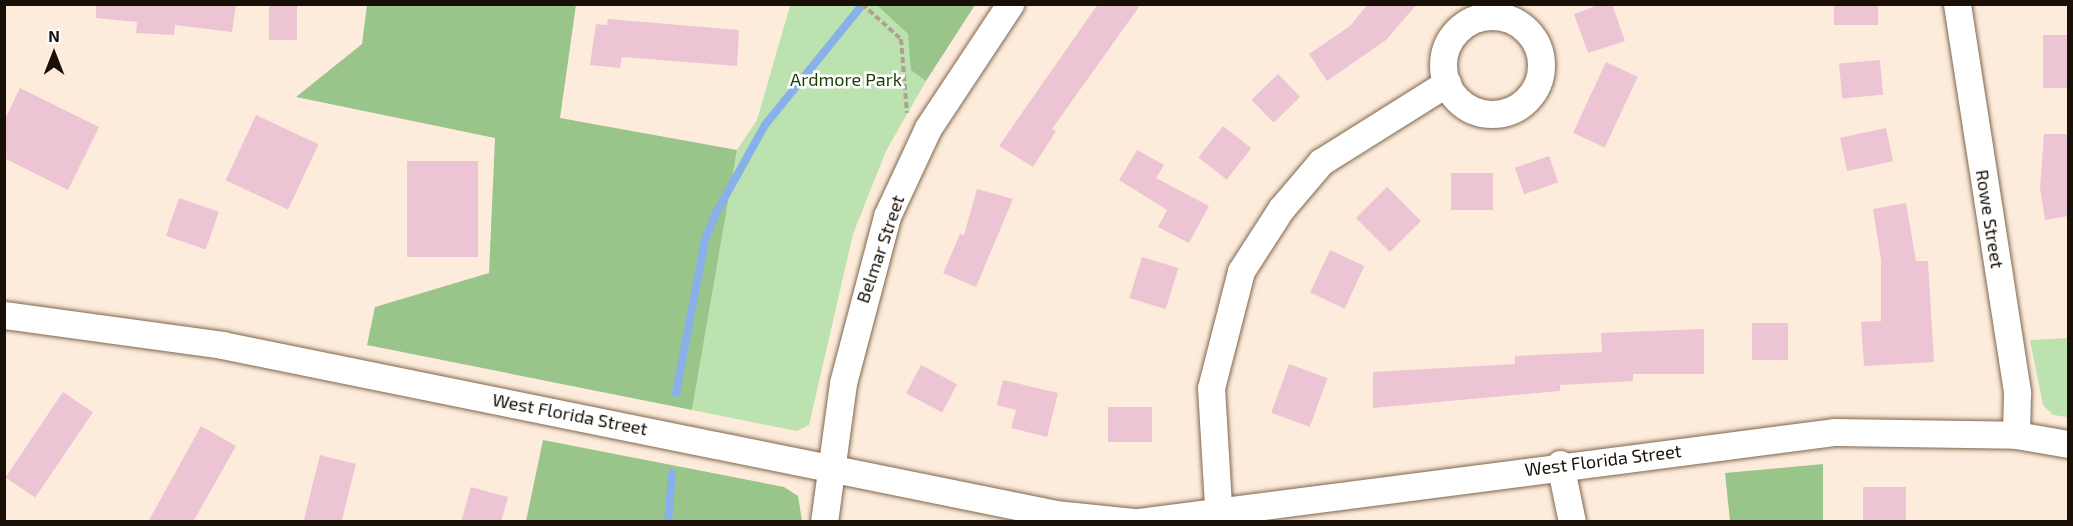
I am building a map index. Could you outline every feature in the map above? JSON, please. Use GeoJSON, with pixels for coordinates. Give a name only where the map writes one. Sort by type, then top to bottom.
{"type":"FeatureCollection","features":[{"type":"Feature","properties":{"kind":"street","name":"Belmar Street"},"geometry":{"type":"LineString","coordinates":[[824,522],[829,465],[860,306],[887,216],[928,128],[1010,4]]}},
{"type":"Feature","properties":{"kind":"street","name":"Rowe Street"},"geometry":{"type":"LineString","coordinates":[[1957,4],[2017,393],[2016,435]]}},
{"type":"Feature","properties":{"kind":"street"},"geometry":{"type":"LineString","coordinates":[[1219,516],[1211,388],[1241,272],[1281,209],[1320,162],[1447,83]]}},
{"type":"Feature","properties":{"kind":"street","name":"West Florida Street"},"geometry":{"type":"LineString","coordinates":[[4,315],[222,345],[829,465],[1056,514],[1137,522],[1219,516],[1560,464],[1835,432],[2016,435],[2068,444]]}},
{"type":"Feature","properties":{"kind":"street"},"geometry":{"type":"LineString","coordinates":[[1560,464],[1572,522]]}},
{"type":"Feature","properties":{"kind":"path"},"geometry":{"type":"LineString","coordinates":[[862,4],[901,39],[904,111],[928,128]]}},
{"type":"Feature","properties":{"kind":"green space"},"geometry":{"type":"Polygon","coordinates":[[[367,5],[576,5],[560,118],[737,150],[692,410],[367,345],[375,307],[489,273],[495,138],[296,97],[362,44],[367,5]]]}},
{"type":"Feature","properties":{"kind":"green space"},"geometry":{"type":"Polygon","coordinates":[[[877,5],[975,5],[926,81],[911,70],[908,34],[877,5]]]}},
{"type":"Feature","properties":{"kind":"green space","name":"Ardmore Park"},"geometry":{"type":"Polygon","coordinates":[[[920,5],[926,81],[886,151],[853,234],[809,425],[797,431],[692,410],[737,150],[757,120],[790,6],[920,5]]]}},
{"type":"Feature","properties":{"kind":"green space"},"geometry":{"type":"Polygon","coordinates":[[[2068,338],[2068,417],[2053,415],[2043,405],[2030,340],[2068,338]]]}},
{"type":"Feature","properties":{"kind":"green space"},"geometry":{"type":"Polygon","coordinates":[[[543,440],[784,487],[798,496],[802,521],[526,521],[543,440]]]}},
{"type":"Feature","properties":{"kind":"green space"},"geometry":{"type":"Polygon","coordinates":[[[1823,464],[1823,521],[1730,521],[1725,473],[1823,464]]]}},
{"type":"Feature","properties":{"kind":"building"},"geometry":{"type":"Polygon","coordinates":[[[96,4],[236,4],[232,32],[175,25],[174,35],[136,33],[137,22],[96,18],[96,4]]]}},
{"type":"Feature","properties":{"kind":"building"},"geometry":{"type":"Polygon","coordinates":[[[269,4],[297,4],[297,40],[269,40],[269,4]]]}},
{"type":"Feature","properties":{"kind":"building"},"geometry":{"type":"Polygon","coordinates":[[[1098,4],[1141,4],[1052,129],[1056,131],[1033,167],[999,146],[1098,4]]]}},
{"type":"Feature","properties":{"kind":"building"},"geometry":{"type":"Polygon","coordinates":[[[1368,4],[1417,4],[1386,40],[1327,81],[1309,54],[1350,26],[1368,4]]]}},
{"type":"Feature","properties":{"kind":"building"},"geometry":{"type":"Polygon","coordinates":[[[1601,4],[1612,4],[1625,41],[1588,53],[1574,14],[1601,4]]]}},
{"type":"Feature","properties":{"kind":"building"},"geometry":{"type":"Polygon","coordinates":[[[1834,4],[1878,4],[1878,25],[1834,25],[1834,4]]]}},
{"type":"Feature","properties":{"kind":"building"},"geometry":{"type":"Polygon","coordinates":[[[608,19],[739,30],[737,66],[622,57],[620,68],[590,65],[596,24],[607,25],[608,19]]]}},
{"type":"Feature","properties":{"kind":"building"},"geometry":{"type":"Polygon","coordinates":[[[2043,35],[2068,35],[2068,88],[2043,88],[2043,35]]]}},
{"type":"Feature","properties":{"kind":"building"},"geometry":{"type":"Polygon","coordinates":[[[1880,60],[1883,95],[1842,98],[1839,64],[1880,60]]]}},
{"type":"Feature","properties":{"kind":"building"},"geometry":{"type":"Polygon","coordinates":[[[1606,62],[1638,77],[1605,147],[1573,133],[1606,62]]]}},
{"type":"Feature","properties":{"kind":"building"},"geometry":{"type":"Polygon","coordinates":[[[1278,74],[1300,97],[1274,123],[1251,100],[1278,74]]]}},
{"type":"Feature","properties":{"kind":"building"},"geometry":{"type":"Polygon","coordinates":[[[20,88],[99,127],[68,190],[4,158],[4,121],[20,88]]]}},
{"type":"Feature","properties":{"kind":"building"},"geometry":{"type":"Polygon","coordinates":[[[256,115],[319,144],[288,209],[226,180],[256,115]]]}},
{"type":"Feature","properties":{"kind":"building"},"geometry":{"type":"Polygon","coordinates":[[[1223,126],[1251,148],[1227,180],[1198,158],[1223,126]]]}},
{"type":"Feature","properties":{"kind":"building"},"geometry":{"type":"Polygon","coordinates":[[[1886,128],[1893,161],[1847,171],[1840,138],[1886,128]]]}},
{"type":"Feature","properties":{"kind":"building"},"geometry":{"type":"Polygon","coordinates":[[[2044,134],[2068,134],[2068,216],[2045,220],[2040,188],[2044,134]]]}},
{"type":"Feature","properties":{"kind":"building"},"geometry":{"type":"Polygon","coordinates":[[[1137,150],[1164,165],[1156,178],[1209,206],[1189,243],[1158,227],[1167,210],[1119,180],[1137,150]]]}},
{"type":"Feature","properties":{"kind":"building"},"geometry":{"type":"Polygon","coordinates":[[[1549,156],[1558,182],[1524,194],[1515,168],[1549,156]]]}},
{"type":"Feature","properties":{"kind":"building"},"geometry":{"type":"Polygon","coordinates":[[[407,161],[478,161],[478,257],[407,257],[407,161]]]}},
{"type":"Feature","properties":{"kind":"building"},"geometry":{"type":"Polygon","coordinates":[[[1451,173],[1493,173],[1493,210],[1451,210],[1451,173]]]}},
{"type":"Feature","properties":{"kind":"building"},"geometry":{"type":"Polygon","coordinates":[[[1387,187],[1421,221],[1390,252],[1356,218],[1387,187]]]}},
{"type":"Feature","properties":{"kind":"building"},"geometry":{"type":"Polygon","coordinates":[[[977,189],[1013,199],[976,287],[943,273],[960,234],[964,235],[977,189]]]}},
{"type":"Feature","properties":{"kind":"building"},"geometry":{"type":"Polygon","coordinates":[[[179,198],[219,212],[206,249],[166,236],[179,198]]]}},
{"type":"Feature","properties":{"kind":"building"},"geometry":{"type":"Polygon","coordinates":[[[1906,203],[1916,261],[1928,261],[1934,362],[1864,366],[1861,322],[1881,321],[1881,260],[1873,209],[1906,203]]]}},
{"type":"Feature","properties":{"kind":"building"},"geometry":{"type":"Polygon","coordinates":[[[1330,250],[1364,266],[1345,309],[1310,293],[1330,250]]]}},
{"type":"Feature","properties":{"kind":"building"},"geometry":{"type":"Polygon","coordinates":[[[1142,257],[1178,268],[1166,309],[1129,298],[1142,257]]]}},
{"type":"Feature","properties":{"kind":"building"},"geometry":{"type":"Polygon","coordinates":[[[1752,323],[1788,323],[1788,360],[1752,360],[1752,323]]]}},
{"type":"Feature","properties":{"kind":"building"},"geometry":{"type":"Polygon","coordinates":[[[1704,329],[1704,374],[1633,374],[1633,381],[1560,385],[1560,391],[1373,408],[1373,372],[1515,364],[1515,356],[1602,352],[1601,333],[1704,329]]]}},
{"type":"Feature","properties":{"kind":"building"},"geometry":{"type":"Polygon","coordinates":[[[1289,364],[1328,378],[1310,427],[1271,413],[1289,364]]]}},
{"type":"Feature","properties":{"kind":"building"},"geometry":{"type":"Polygon","coordinates":[[[921,365],[957,384],[942,413],[906,393],[921,365]]]}},
{"type":"Feature","properties":{"kind":"building"},"geometry":{"type":"Polygon","coordinates":[[[1003,380],[1058,393],[1047,437],[1011,428],[1016,410],[997,405],[1003,380]]]}},
{"type":"Feature","properties":{"kind":"building"},"geometry":{"type":"Polygon","coordinates":[[[63,392],[93,412],[35,498],[5,477],[63,392]]]}},
{"type":"Feature","properties":{"kind":"building"},"geometry":{"type":"Polygon","coordinates":[[[1108,407],[1152,407],[1152,442],[1108,442],[1108,407]]]}},
{"type":"Feature","properties":{"kind":"building"},"geometry":{"type":"Polygon","coordinates":[[[201,426],[236,446],[193,522],[148,522],[201,426]]]}},
{"type":"Feature","properties":{"kind":"building"},"geometry":{"type":"Polygon","coordinates":[[[320,455],[356,464],[341,522],[303,522],[320,455]]]}},
{"type":"Feature","properties":{"kind":"building"},"geometry":{"type":"Polygon","coordinates":[[[471,487],[508,497],[501,522],[461,522],[471,487]]]}},
{"type":"Feature","properties":{"kind":"building"},"geometry":{"type":"Polygon","coordinates":[[[1863,487],[1906,487],[1906,522],[1863,522],[1863,487]]]}},
{"type":"Feature","properties":{"kind":"waterway"},"geometry":{"type":"LineString","coordinates":[[676,393],[705,240],[716,213],[765,125],[863,4]]}},
{"type":"Feature","properties":{"kind":"waterway"},"geometry":{"type":"LineString","coordinates":[[668,522],[672,473]]}}]}
